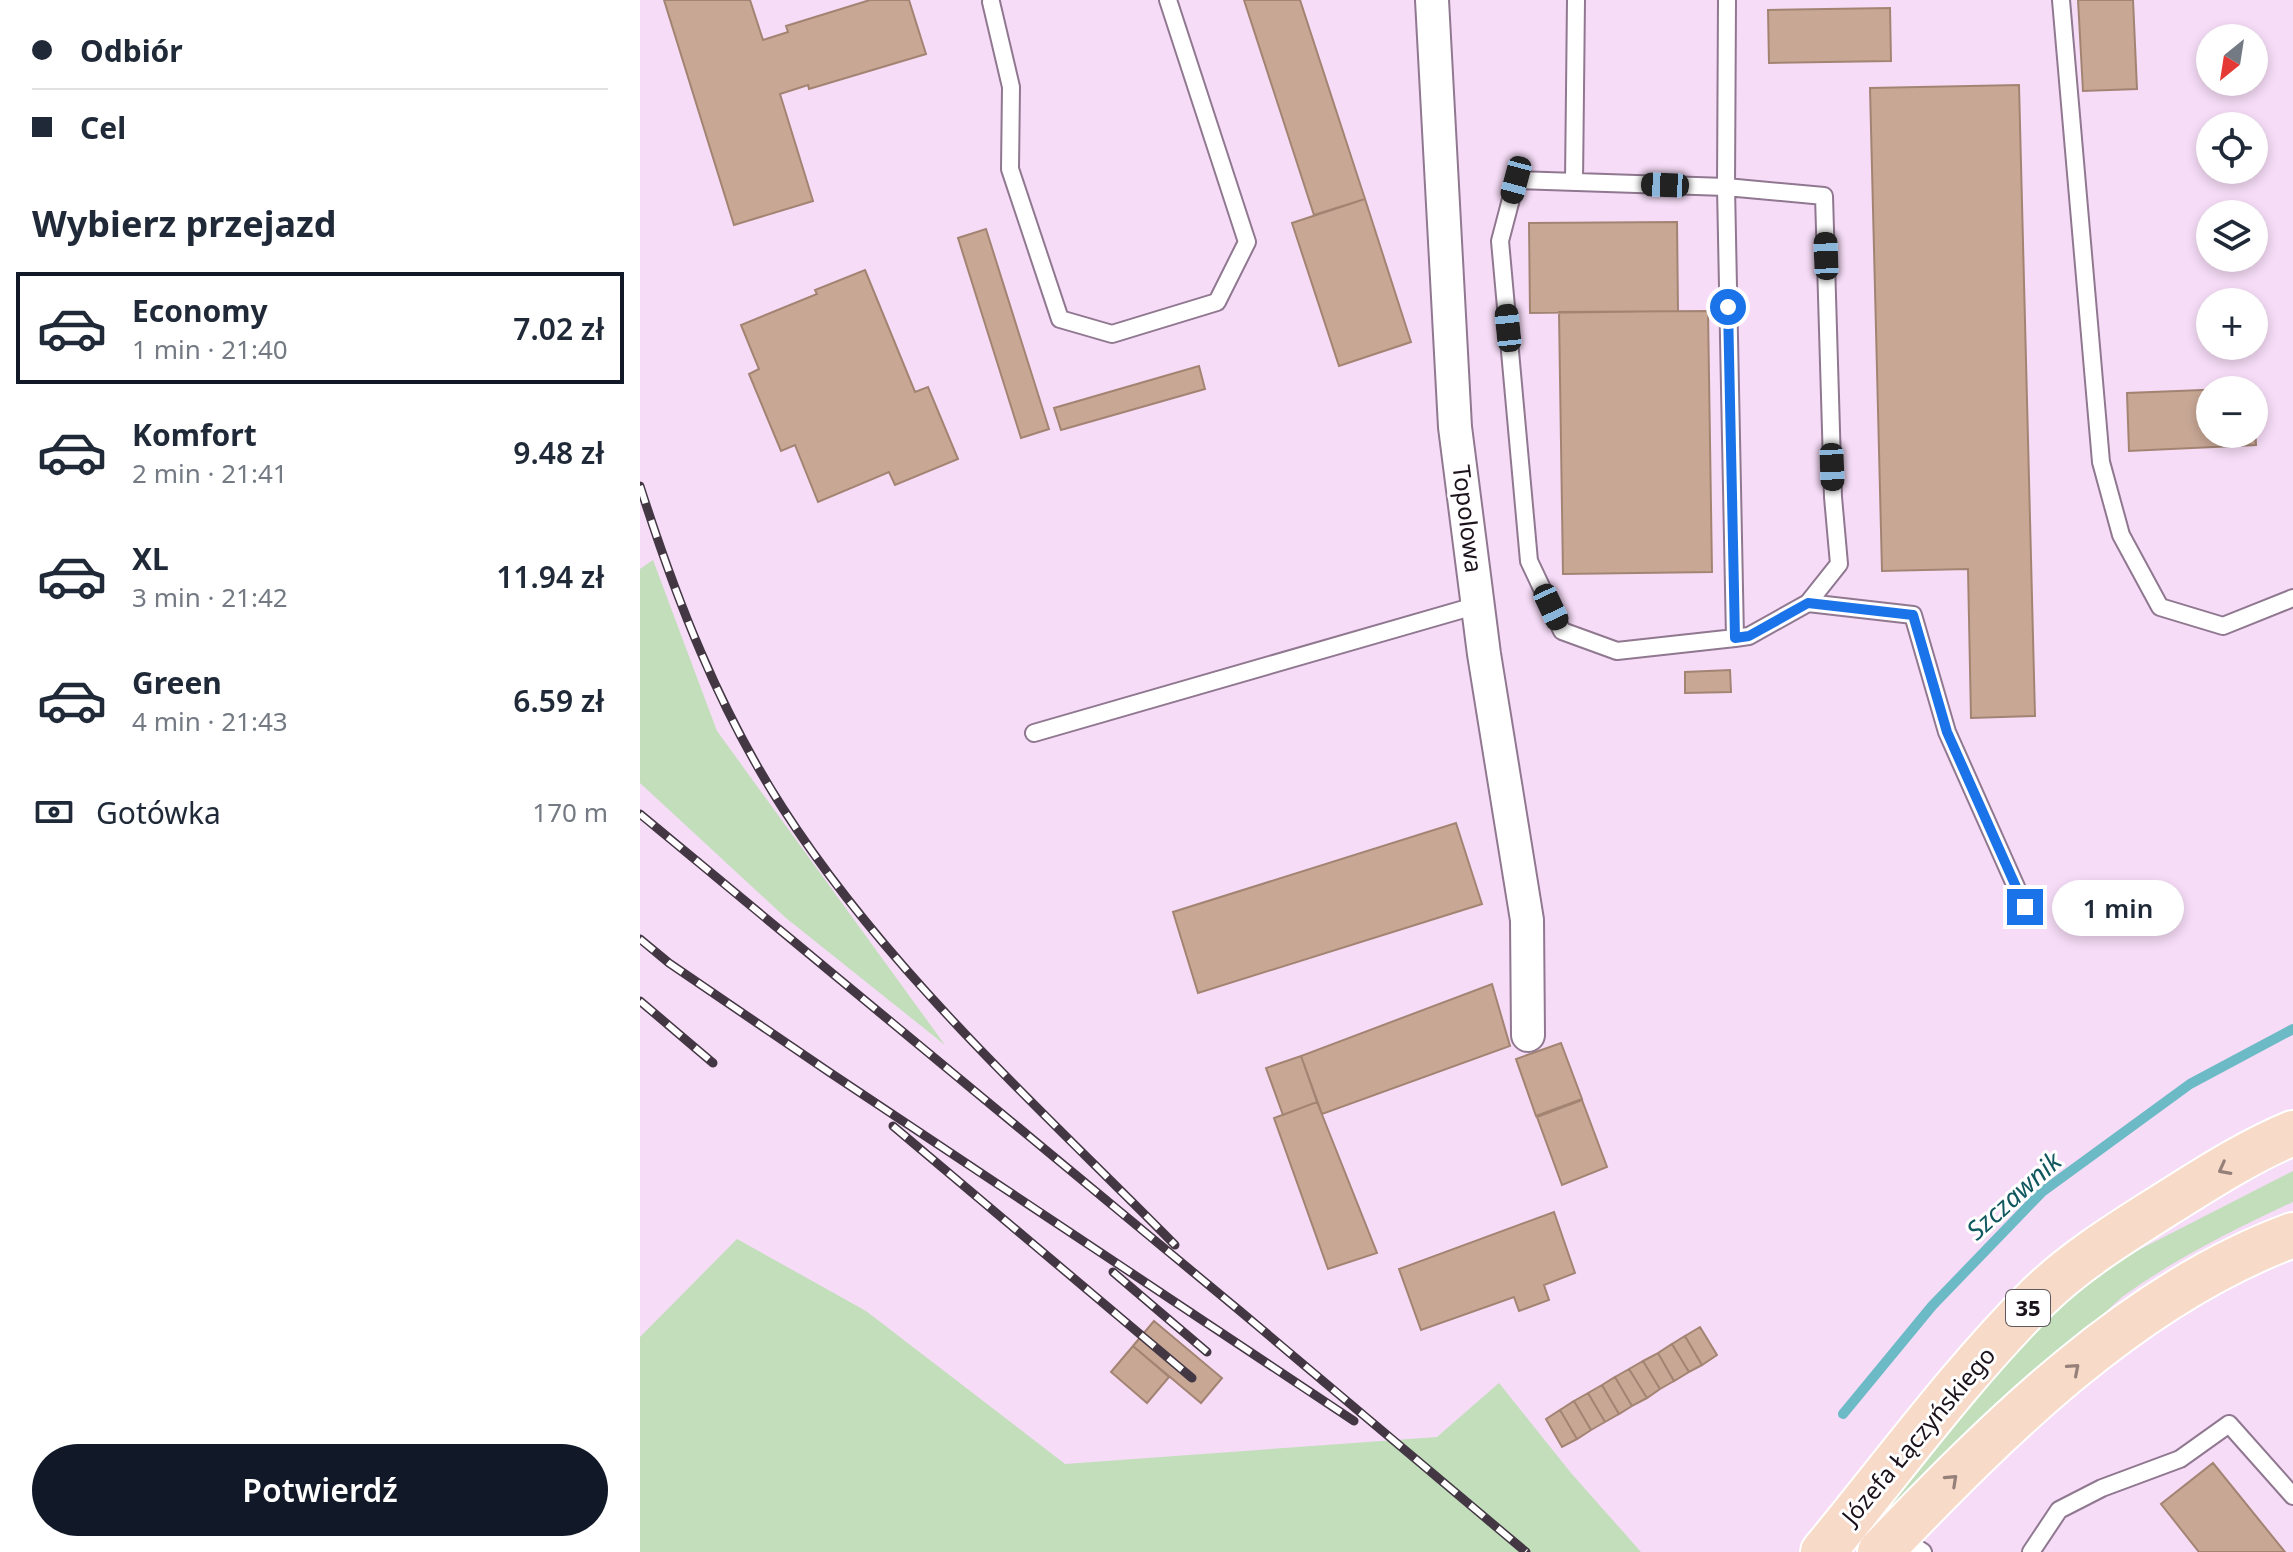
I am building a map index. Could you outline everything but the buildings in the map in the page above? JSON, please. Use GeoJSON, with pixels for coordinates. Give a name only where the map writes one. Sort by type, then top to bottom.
{"type":"FeatureCollection","features":[{"type":"Feature","properties":{"kind":"main road","name":"Józefa Łączyńskiego"},"geometry":{"type":"LineString","coordinates":[[1823,1552],[1949,1392],[2040,1296],[2074,1266],[2131,1226],[2212,1175],[2293,1133]]}},
{"type":"Feature","properties":{"kind":"main road","name":"Józefa Łączyńskiego"},"geometry":{"type":"LineString","coordinates":[[1900,1546],[2004,1430],[2105,1341],[2152,1307],[2215,1270],[2293,1235]]}},
{"type":"Feature","properties":{"kind":"street","name":"Topolowa"},"geometry":{"type":"LineString","coordinates":[[1432,0],[1455,427],[1478,605],[1527,920],[1528,1035]]}},
{"type":"Feature","properties":{"kind":"lane"},"geometry":{"type":"LineString","coordinates":[[990,1],[1011,87],[1010,169],[1060,319],[1112,334],[1217,302],[1247,242],[1168,0]]}},
{"type":"Feature","properties":{"kind":"lane"},"geometry":{"type":"LineString","coordinates":[[1574,182],[1576,0]]}},
{"type":"Feature","properties":{"kind":"lane"},"geometry":{"type":"LineString","coordinates":[[1727,0],[1726,187],[1735,638]]}},
{"type":"Feature","properties":{"kind":"lane"},"geometry":{"type":"LineString","coordinates":[[2061,0],[2101,462],[2121,535],[2160,607],[2223,626],[2293,598]]}},
{"type":"Feature","properties":{"kind":"lane"},"geometry":{"type":"LineString","coordinates":[[1516,180],[1726,187],[1824,196],[1833,497],[1839,564],[1808,603],[1749,636],[1617,651],[1562,631],[1529,561],[1500,241],[1516,180]]}},
{"type":"Feature","properties":{"kind":"lane"},"geometry":{"type":"LineString","coordinates":[[1808,603],[1913,615],[1947,732],[2025,907]]}},
{"type":"Feature","properties":{"kind":"lane"},"geometry":{"type":"LineString","coordinates":[[1034,733],[1478,605]]}},
{"type":"Feature","properties":{"kind":"lane"},"geometry":{"type":"LineString","coordinates":[[2031,1552],[2059,1510],[2102,1488],[2180,1459],[2229,1424],[2293,1496]]}},
{"type":"Feature","properties":{"kind":"green space"},"geometry":{"type":"Polygon","coordinates":[[[653,560],[717,731],[945,1045],[786,918],[640,783],[640,569],[653,560]]]}},
{"type":"Feature","properties":{"kind":"green space"},"geometry":{"type":"Polygon","coordinates":[[[2293,1171],[2293,1202],[2205,1245],[2122,1297],[1871,1527],[2014,1352],[2087,1283],[2119,1260],[2293,1171]]]}},
{"type":"Feature","properties":{"kind":"green space"},"geometry":{"type":"Polygon","coordinates":[[[737,1239],[866,1311],[1065,1464],[1437,1437],[1499,1383],[1571,1473],[1641,1552],[640,1552],[640,1337],[737,1239]]]}},
{"type":"Feature","properties":{"kind":"waterway","name":"Szczawnik"},"geometry":{"type":"LineString","coordinates":[[1843,1414],[1932,1306],[2042,1192],[2190,1084],[2293,1029]]}},
{"type":"Feature","properties":{"kind":"railway"},"geometry":{"type":"LineString","coordinates":[[640,486],[668,570],[718,691],[759,769],[823,867],[869,925],[967,1036],[1175,1245]]}},
{"type":"Feature","properties":{"kind":"railway"},"geometry":{"type":"LineString","coordinates":[[640,814],[1526,1552]]}},
{"type":"Feature","properties":{"kind":"railway"},"geometry":{"type":"LineString","coordinates":[[640,939],[669,963],[829,1072],[1354,1421]]}},
{"type":"Feature","properties":{"kind":"railway"},"geometry":{"type":"LineString","coordinates":[[640,1001],[713,1063]]}},
{"type":"Feature","properties":{"kind":"railway"},"geometry":{"type":"LineString","coordinates":[[893,1126],[1192,1378]]}},
{"type":"Feature","properties":{"kind":"railway"},"geometry":{"type":"LineString","coordinates":[[1113,1272],[1207,1352]]}},
{"type":"Feature","properties":{"kind":"route"},"geometry":{"type":"LineString","coordinates":[[1728,307],[1735,638],[1749,636],[1808,603],[1913,615],[1947,732],[2025,907]]}}]}
